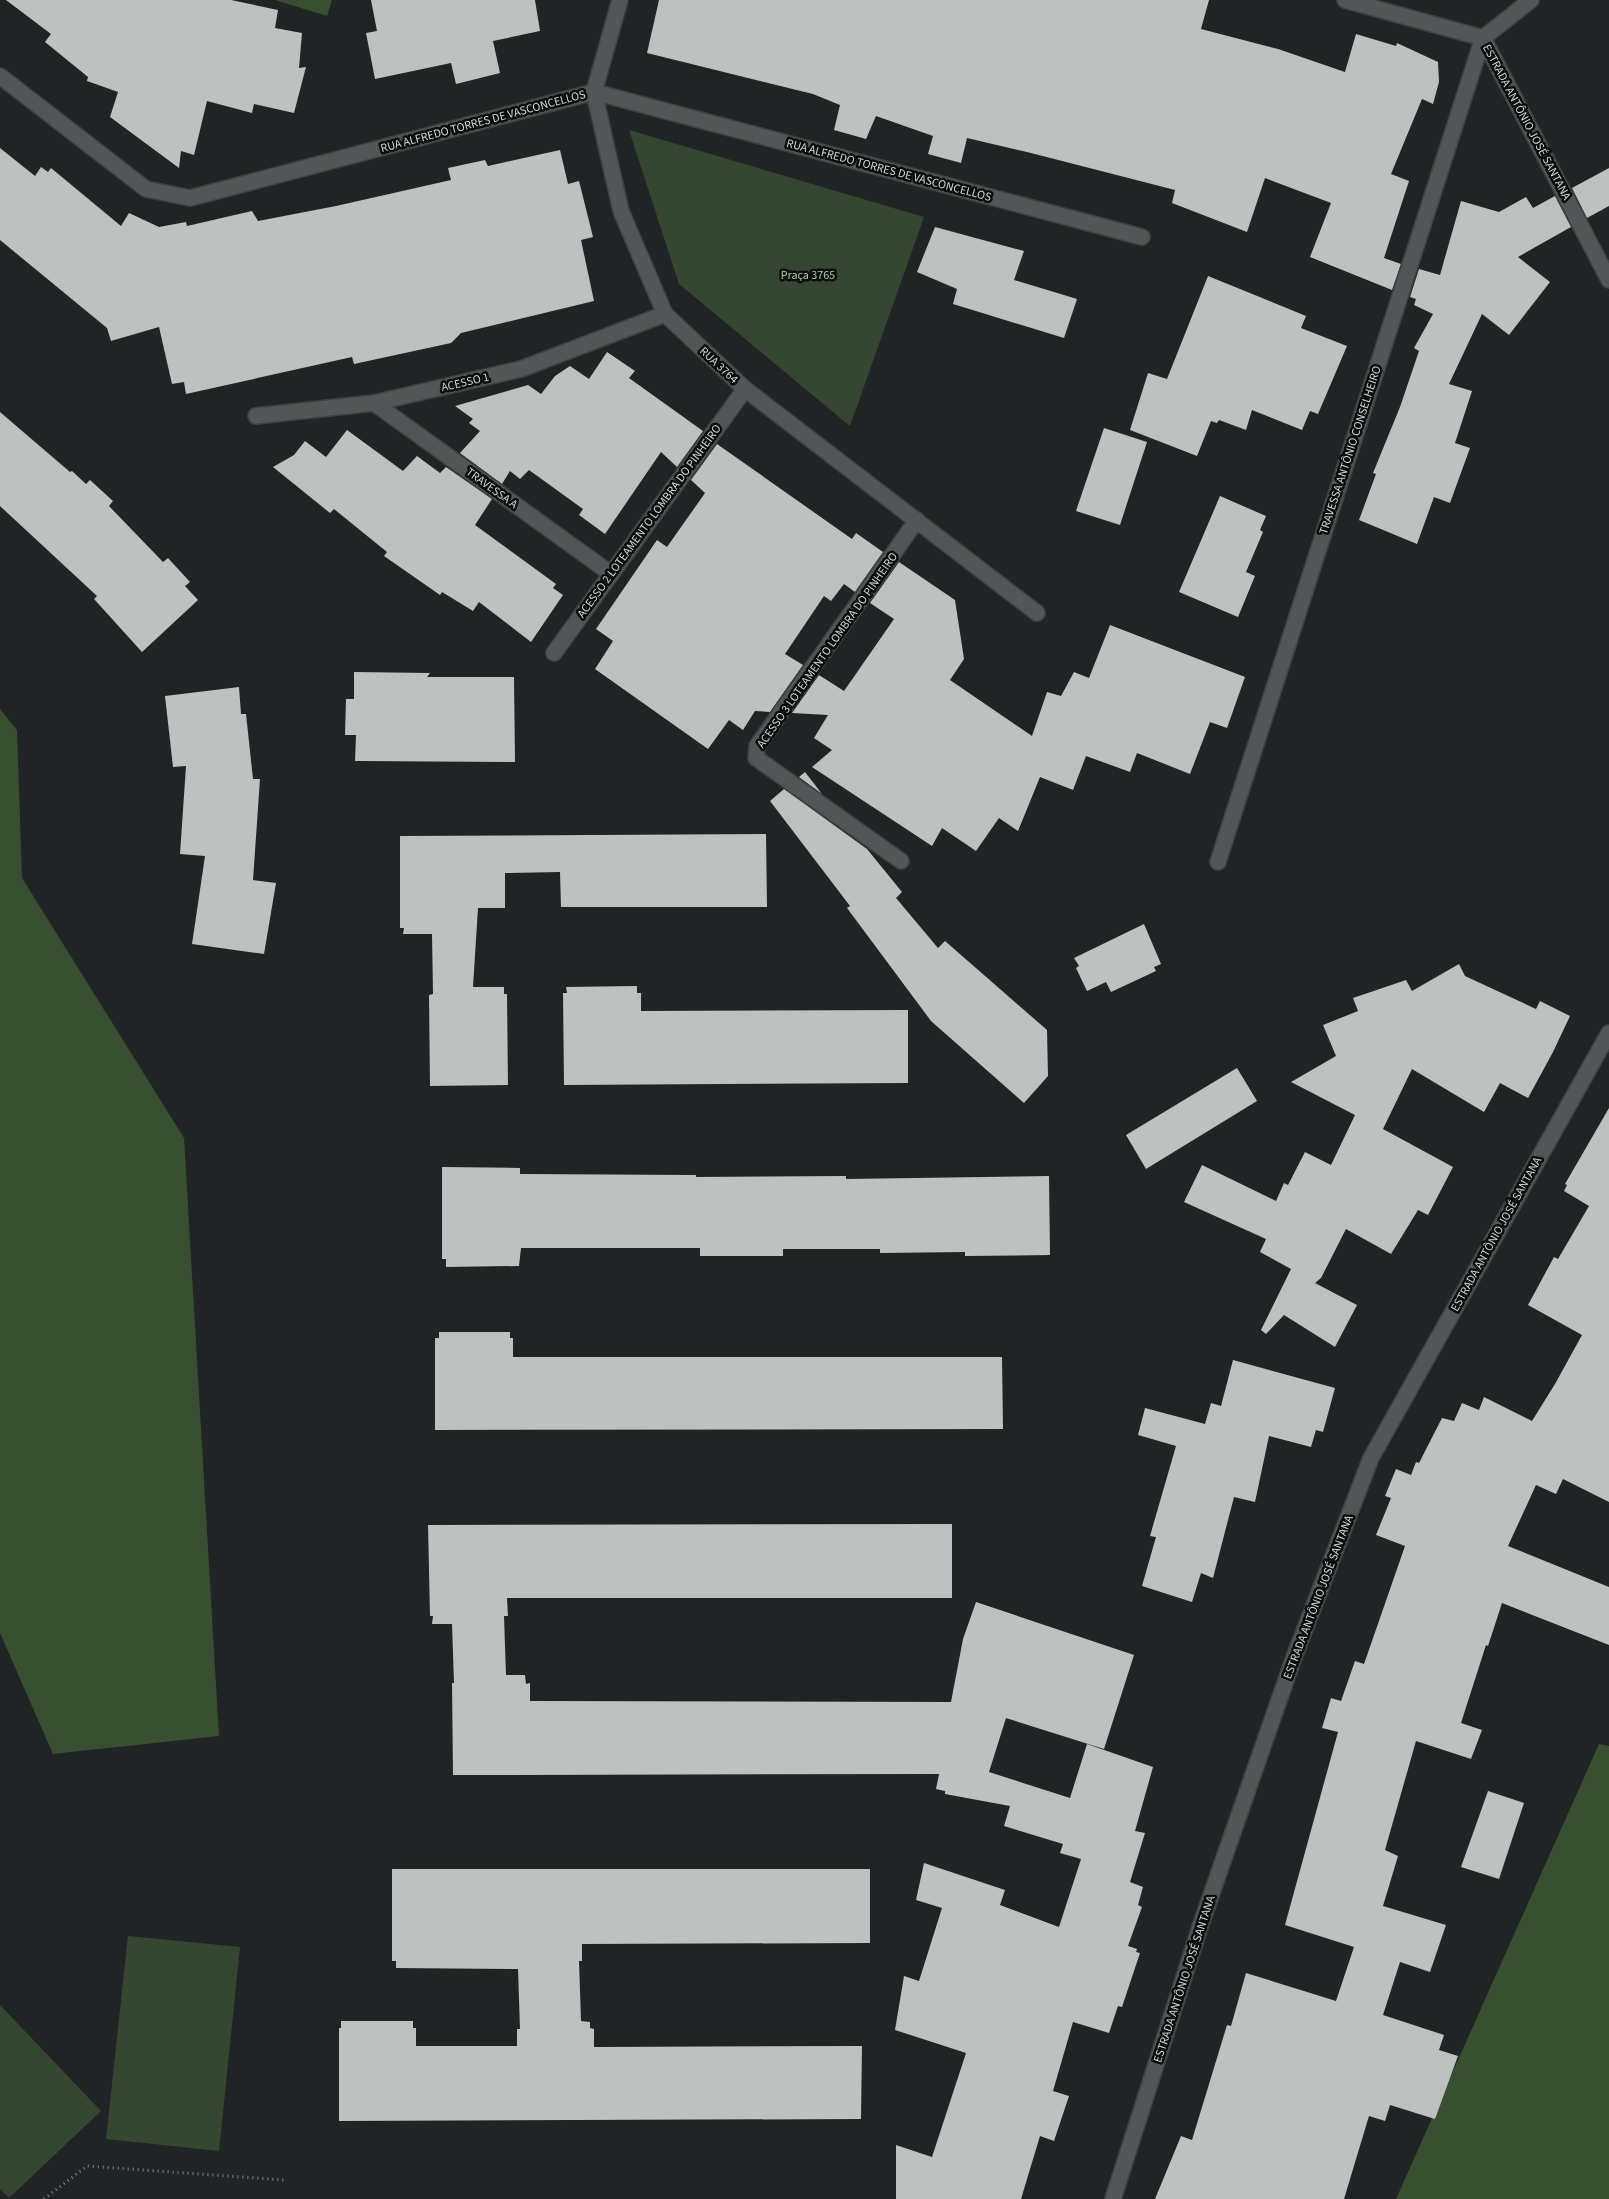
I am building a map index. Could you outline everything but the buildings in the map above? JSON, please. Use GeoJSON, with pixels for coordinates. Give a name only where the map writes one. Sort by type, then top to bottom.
{"type":"FeatureCollection","features":[{"type":"Feature","properties":{"kind":"street","name":"RUA 3764"},"geometry":{"type":"LineString","coordinates":[[620,0],[594,92],[621,211],[665,314],[745,390],[1037,613]]}},
{"type":"Feature","properties":{"kind":"street","name":"ESTRADA ANTÔNIO JOSÉ SANTANA"},"geometry":{"type":"LineString","coordinates":[[1345,0],[1483,38],[1609,280]]}},
{"type":"Feature","properties":{"kind":"street"},"geometry":{"type":"LineString","coordinates":[[1483,38],[1531,0]]}},
{"type":"Feature","properties":{"kind":"street","name":"TRAVESSA ANTÔNIO CONSELHEIRO"},"geometry":{"type":"LineString","coordinates":[[1218,862],[1483,38]]}},
{"type":"Feature","properties":{"kind":"street","name":"RUA ALFREDO TORRES DE VASCONCELLOS"},"geometry":{"type":"LineString","coordinates":[[0,76],[146,188],[190,198],[594,92],[1142,237]]}},
{"type":"Feature","properties":{"kind":"street","name":"ACESSO 1"},"geometry":{"type":"LineString","coordinates":[[256,416],[374,403],[522,368],[665,314]]}},
{"type":"Feature","properties":{"kind":"street","name":"ACESSO 2 LOTEAMENTO LOMBRA DO PINHEIRO"},"geometry":{"type":"LineString","coordinates":[[554,653],[610,573],[745,390]]}},
{"type":"Feature","properties":{"kind":"street","name":"TRAVESSA A"},"geometry":{"type":"LineString","coordinates":[[374,403],[610,573]]}},
{"type":"Feature","properties":{"kind":"street","name":"ACESSO 3 LOTEAMENTO LOMBRA DO PINHEIRO"},"geometry":{"type":"LineString","coordinates":[[901,861],[756,758],[758,746],[917,520]]}},
{"type":"Feature","properties":{"kind":"street","name":"ESTRADA ANTÔNIO JOSÉ SANTANA"},"geometry":{"type":"LineString","coordinates":[[1113,2199],[1203,1918],[1293,1660],[1370,1458],[1609,1033]]}},
{"type":"Feature","properties":{"kind":"path"},"geometry":{"type":"LineString","coordinates":[[44,2199],[87,2166],[284,2180]]}},
{"type":"Feature","properties":{"kind":"green space"},"geometry":{"type":"Polygon","coordinates":[[[275,0],[332,0],[327,16],[275,0]]]}},
{"type":"Feature","properties":{"kind":"green space","name":"Praça 3765"},"geometry":{"type":"Polygon","coordinates":[[[629,130],[924,217],[850,426],[679,284],[629,130]]]}},
{"type":"Feature","properties":{"kind":"green space"},"geometry":{"type":"Polygon","coordinates":[[[0,709],[17,730],[22,878],[184,1138],[219,1736],[53,1754],[0,1633],[0,709]]]}},
{"type":"Feature","properties":{"kind":"green space"},"geometry":{"type":"Polygon","coordinates":[[[1599,1744],[1609,1746],[1609,2199],[1396,2199],[1599,1744]]]}},
{"type":"Feature","properties":{"kind":"green space"},"geometry":{"type":"Polygon","coordinates":[[[128,1936],[240,1947],[219,2151],[106,2139],[128,1936]]]}},
{"type":"Feature","properties":{"kind":"green space"},"geometry":{"type":"Polygon","coordinates":[[[0,2005],[101,2111],[9,2198],[0,2189],[0,2005]]]}}]}
